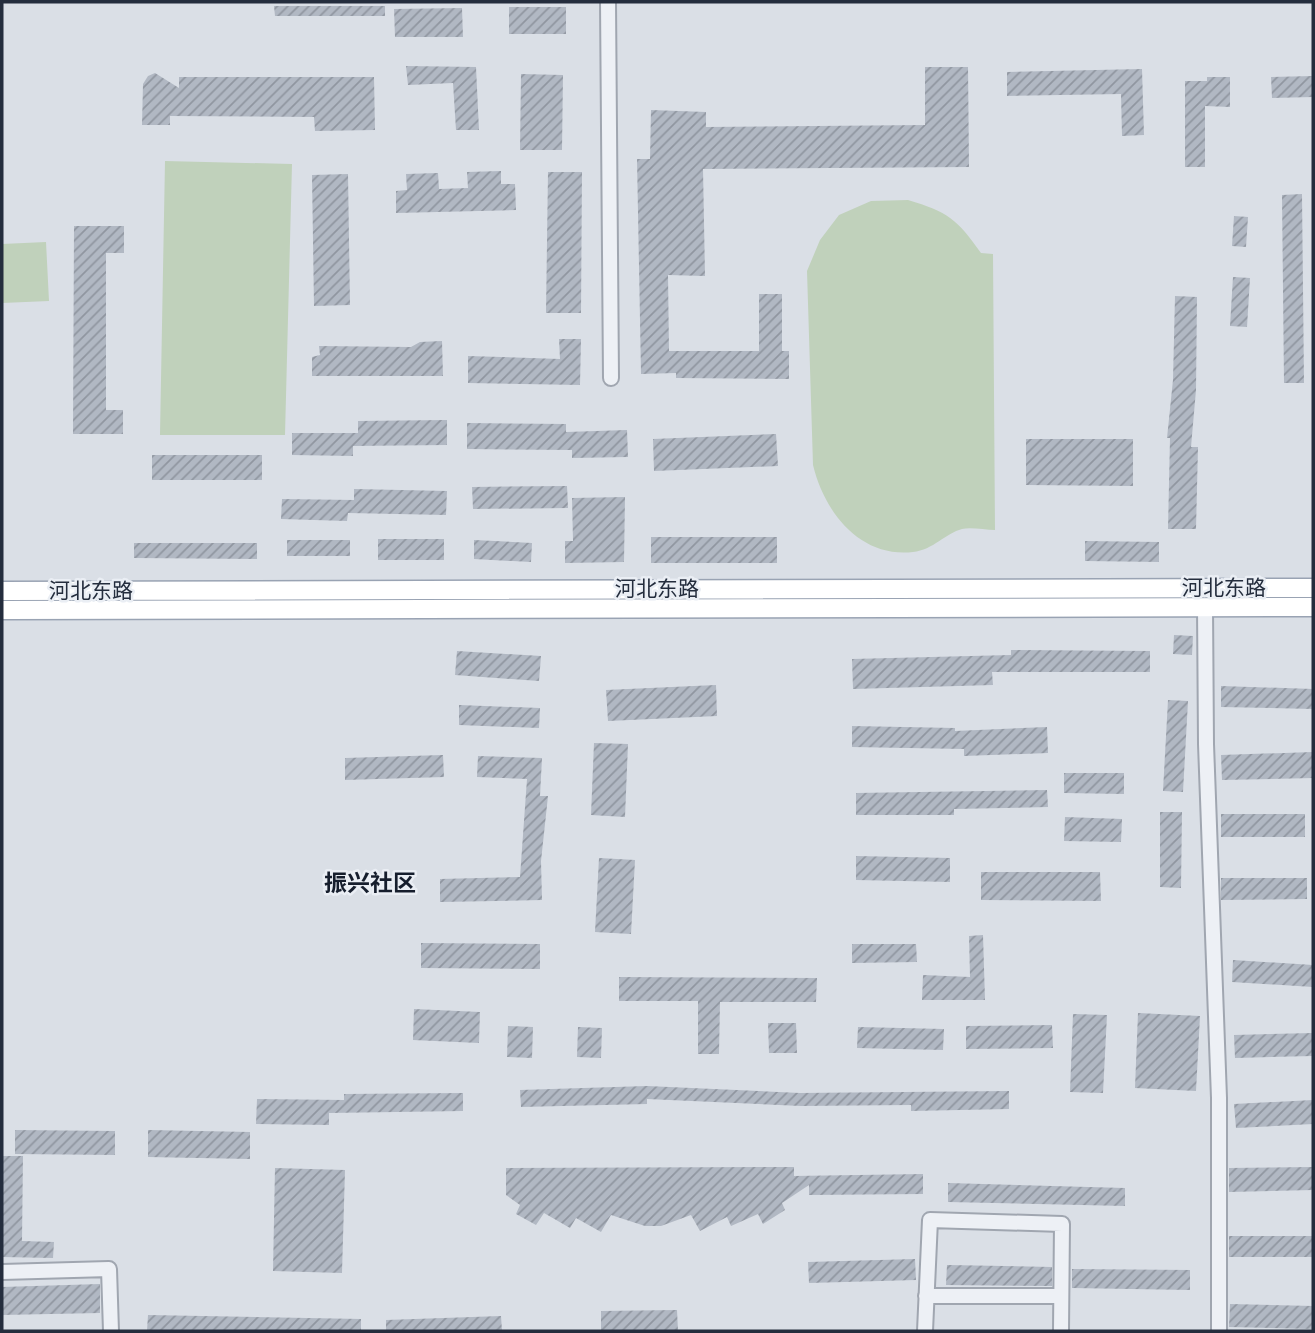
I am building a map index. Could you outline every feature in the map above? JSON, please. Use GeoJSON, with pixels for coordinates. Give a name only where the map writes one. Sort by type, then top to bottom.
{"type":"FeatureCollection","features":[{"type":"Feature","properties":{"kind":"main road","name":"河北东路"},"geometry":{"type":"LineString","coordinates":[[2,591],[1313,588]]}},
{"type":"Feature","properties":{"kind":"main road"},"geometry":{"type":"LineString","coordinates":[[2,610],[1313,607]]}},
{"type":"Feature","properties":{"kind":"street"},"geometry":{"type":"LineString","coordinates":[[608,2],[611,378]]}},
{"type":"Feature","properties":{"kind":"street"},"geometry":{"type":"LineString","coordinates":[[1205,607],[1207,757],[1219,1098],[1219,1331]]}},
{"type":"Feature","properties":{"kind":"street"},"geometry":{"type":"LineString","coordinates":[[925,1331],[930,1220],[1062,1224],[1061,1331]]}},
{"type":"Feature","properties":{"kind":"street"},"geometry":{"type":"LineString","coordinates":[[2,1272],[109,1269],[111,1331]]}},
{"type":"Feature","properties":{"kind":"street"},"geometry":{"type":"LineString","coordinates":[[926,1296],[1061,1296]]}},
{"type":"Feature","properties":{"kind":"green space"},"geometry":{"type":"Polygon","coordinates":[[[165,161],[292,164],[285,435],[160,435],[165,161]]]}},
{"type":"Feature","properties":{"kind":"green space"},"geometry":{"type":"Polygon","coordinates":[[[908,200],[950,218],[981,253],[993,254],[995,530],[962,529],[920,551],[894,552],[876,547],[847,528],[835,514],[818,482],[813,465],[807,271],[820,240],[839,215],[871,201],[908,200]]]}},
{"type":"Feature","properties":{"kind":"green space"},"geometry":{"type":"Polygon","coordinates":[[[46,242],[49,301],[2,303],[2,244],[46,242]]]}},
{"type":"Feature","properties":{"kind":"building"},"geometry":{"type":"Polygon","coordinates":[[[274,6],[385,6],[385,16],[275,16],[274,6]]]}},
{"type":"Feature","properties":{"kind":"building"},"geometry":{"type":"Polygon","coordinates":[[[509,7],[566,7],[566,34],[509,34],[509,7]]]}},
{"type":"Feature","properties":{"kind":"building"},"geometry":{"type":"Polygon","coordinates":[[[462,8],[463,37],[395,37],[394,9],[462,8]]]}},
{"type":"Feature","properties":{"kind":"building"},"geometry":{"type":"Polygon","coordinates":[[[406,66],[476,67],[479,130],[456,130],[453,83],[408,85],[406,66]]]}},
{"type":"Feature","properties":{"kind":"building"},"geometry":{"type":"Polygon","coordinates":[[[925,67],[968,67],[969,167],[703,169],[705,276],[668,275],[669,351],[759,351],[759,294],[782,294],[782,351],[789,351],[789,379],[676,378],[676,373],[641,374],[637,159],[650,159],[651,110],[706,112],[706,127],[925,125],[925,67]]]}},
{"type":"Feature","properties":{"kind":"building"},"geometry":{"type":"Polygon","coordinates":[[[1142,69],[1144,135],[1122,136],[1121,94],[1007,96],[1007,72],[1142,69]]]}},
{"type":"Feature","properties":{"kind":"building"},"geometry":{"type":"Polygon","coordinates":[[[155,73],[179,88],[179,77],[374,77],[375,130],[315,131],[314,117],[170,116],[170,125],[142,125],[143,84],[148,76],[155,73]]]}},
{"type":"Feature","properties":{"kind":"building"},"geometry":{"type":"Polygon","coordinates":[[[521,74],[563,75],[562,150],[520,150],[521,74]]]}},
{"type":"Feature","properties":{"kind":"building"},"geometry":{"type":"Polygon","coordinates":[[[1313,76],[1313,97],[1272,98],[1271,77],[1313,76]]]}},
{"type":"Feature","properties":{"kind":"building"},"geometry":{"type":"Polygon","coordinates":[[[1207,77],[1230,77],[1230,107],[1205,106],[1205,167],[1185,167],[1185,81],[1207,81],[1207,77]]]}},
{"type":"Feature","properties":{"kind":"building"},"geometry":{"type":"Polygon","coordinates":[[[501,171],[501,184],[515,184],[516,210],[396,213],[396,191],[407,190],[406,174],[438,173],[439,189],[468,188],[467,172],[501,171]]]}},
{"type":"Feature","properties":{"kind":"building"},"geometry":{"type":"Polygon","coordinates":[[[548,172],[582,172],[581,313],[546,313],[548,172]]]}},
{"type":"Feature","properties":{"kind":"building"},"geometry":{"type":"Polygon","coordinates":[[[348,174],[350,305],[314,306],[312,175],[348,174]]]}},
{"type":"Feature","properties":{"kind":"building"},"geometry":{"type":"Polygon","coordinates":[[[1302,194],[1304,383],[1284,383],[1282,195],[1302,194]]]}},
{"type":"Feature","properties":{"kind":"building"},"geometry":{"type":"Polygon","coordinates":[[[1234,216],[1248,217],[1246,247],[1232,246],[1234,216]]]}},
{"type":"Feature","properties":{"kind":"building"},"geometry":{"type":"Polygon","coordinates":[[[74,226],[124,226],[124,253],[106,253],[106,410],[123,410],[123,434],[73,434],[74,226]]]}},
{"type":"Feature","properties":{"kind":"building"},"geometry":{"type":"Polygon","coordinates":[[[1233,277],[1250,278],[1247,327],[1230,326],[1233,277]]]}},
{"type":"Feature","properties":{"kind":"building"},"geometry":{"type":"Polygon","coordinates":[[[1175,296],[1197,297],[1196,390],[1191,447],[1198,447],[1196,529],[1168,529],[1170,438],[1167,438],[1173,380],[1175,296]]]}},
{"type":"Feature","properties":{"kind":"building"},"geometry":{"type":"Polygon","coordinates":[[[559,339],[581,339],[580,385],[468,383],[468,356],[560,359],[559,339]]]}},
{"type":"Feature","properties":{"kind":"building"},"geometry":{"type":"Polygon","coordinates":[[[442,341],[443,376],[312,376],[312,357],[320,355],[319,346],[411,347],[420,342],[442,341]]]}},
{"type":"Feature","properties":{"kind":"building"},"geometry":{"type":"Polygon","coordinates":[[[447,420],[447,445],[353,446],[353,456],[292,455],[292,433],[358,433],[358,421],[447,420]]]}},
{"type":"Feature","properties":{"kind":"building"},"geometry":{"type":"Polygon","coordinates":[[[467,423],[566,424],[566,432],[627,430],[628,457],[572,458],[572,450],[467,449],[467,423]]]}},
{"type":"Feature","properties":{"kind":"building"},"geometry":{"type":"Polygon","coordinates":[[[776,434],[778,466],[654,471],[653,439],[776,434]]]}},
{"type":"Feature","properties":{"kind":"building"},"geometry":{"type":"Polygon","coordinates":[[[1026,439],[1133,439],[1133,486],[1026,485],[1026,439]]]}},
{"type":"Feature","properties":{"kind":"building"},"geometry":{"type":"Polygon","coordinates":[[[152,455],[262,455],[262,480],[152,480],[152,455]]]}},
{"type":"Feature","properties":{"kind":"building"},"geometry":{"type":"Polygon","coordinates":[[[567,486],[568,508],[473,509],[472,487],[567,486]]]}},
{"type":"Feature","properties":{"kind":"building"},"geometry":{"type":"Polygon","coordinates":[[[354,489],[447,491],[446,515],[348,513],[347,521],[281,519],[282,499],[354,500],[354,489]]]}},
{"type":"Feature","properties":{"kind":"building"},"geometry":{"type":"Polygon","coordinates":[[[625,497],[624,562],[565,563],[565,541],[573,541],[572,498],[625,497]]]}},
{"type":"Feature","properties":{"kind":"building"},"geometry":{"type":"Polygon","coordinates":[[[651,537],[777,537],[777,563],[651,563],[651,537]]]}},
{"type":"Feature","properties":{"kind":"building"},"geometry":{"type":"Polygon","coordinates":[[[378,539],[444,539],[444,560],[378,560],[378,539]]]}},
{"type":"Feature","properties":{"kind":"building"},"geometry":{"type":"Polygon","coordinates":[[[287,540],[350,540],[350,556],[287,556],[287,540]]]}},
{"type":"Feature","properties":{"kind":"building"},"geometry":{"type":"Polygon","coordinates":[[[474,540],[532,543],[531,562],[474,559],[474,540]]]}},
{"type":"Feature","properties":{"kind":"building"},"geometry":{"type":"Polygon","coordinates":[[[1085,541],[1159,542],[1159,562],[1085,561],[1085,541]]]}},
{"type":"Feature","properties":{"kind":"building"},"geometry":{"type":"Polygon","coordinates":[[[134,543],[257,543],[257,559],[134,558],[134,543]]]}},
{"type":"Feature","properties":{"kind":"building"},"geometry":{"type":"Polygon","coordinates":[[[1174,635],[1193,636],[1192,655],[1173,654],[1174,635]]]}},
{"type":"Feature","properties":{"kind":"building"},"geometry":{"type":"Polygon","coordinates":[[[1011,650],[1150,651],[1150,672],[992,672],[993,685],[853,689],[852,659],[1011,655],[1011,650]]]}},
{"type":"Feature","properties":{"kind":"building"},"geometry":{"type":"Polygon","coordinates":[[[457,651],[541,656],[539,681],[455,675],[457,651]]]}},
{"type":"Feature","properties":{"kind":"building"},"geometry":{"type":"Polygon","coordinates":[[[716,685],[717,716],[608,721],[606,690],[716,685]]]}},
{"type":"Feature","properties":{"kind":"building"},"geometry":{"type":"Polygon","coordinates":[[[1221,686],[1313,689],[1313,709],[1221,707],[1221,686]]]}},
{"type":"Feature","properties":{"kind":"building"},"geometry":{"type":"Polygon","coordinates":[[[1168,700],[1188,701],[1183,792],[1163,791],[1168,700]]]}},
{"type":"Feature","properties":{"kind":"building"},"geometry":{"type":"Polygon","coordinates":[[[459,705],[540,708],[539,728],[459,725],[459,705]]]}},
{"type":"Feature","properties":{"kind":"building"},"geometry":{"type":"Polygon","coordinates":[[[852,726],[955,728],[955,731],[1047,727],[1048,753],[964,756],[964,749],[852,747],[852,726]]]}},
{"type":"Feature","properties":{"kind":"building"},"geometry":{"type":"Polygon","coordinates":[[[594,743],[628,744],[625,817],[591,815],[594,743]]]}},
{"type":"Feature","properties":{"kind":"building"},"geometry":{"type":"Polygon","coordinates":[[[1313,752],[1313,778],[1222,780],[1221,755],[1313,752]]]}},
{"type":"Feature","properties":{"kind":"building"},"geometry":{"type":"Polygon","coordinates":[[[443,755],[444,777],[345,780],[345,758],[443,755]]]}},
{"type":"Feature","properties":{"kind":"building"},"geometry":{"type":"Polygon","coordinates":[[[478,756],[542,758],[540,796],[548,796],[541,861],[542,900],[440,902],[440,879],[520,877],[527,779],[477,777],[478,756]]]}},
{"type":"Feature","properties":{"kind":"building"},"geometry":{"type":"Polygon","coordinates":[[[1064,773],[1124,773],[1124,794],[1064,793],[1064,773]]]}},
{"type":"Feature","properties":{"kind":"building"},"geometry":{"type":"Polygon","coordinates":[[[1047,790],[1048,807],[954,809],[954,815],[856,815],[856,793],[1047,790]]]}},
{"type":"Feature","properties":{"kind":"building"},"geometry":{"type":"Polygon","coordinates":[[[1160,812],[1182,812],[1181,888],[1160,887],[1160,812]]]}},
{"type":"Feature","properties":{"kind":"building"},"geometry":{"type":"Polygon","coordinates":[[[1221,814],[1305,814],[1305,837],[1221,837],[1221,814]]]}},
{"type":"Feature","properties":{"kind":"building"},"geometry":{"type":"Polygon","coordinates":[[[1065,817],[1122,819],[1121,842],[1064,841],[1065,817]]]}},
{"type":"Feature","properties":{"kind":"building"},"geometry":{"type":"Polygon","coordinates":[[[856,856],[950,858],[950,882],[856,880],[856,856]]]}},
{"type":"Feature","properties":{"kind":"building"},"geometry":{"type":"Polygon","coordinates":[[[599,858],[635,860],[631,934],[595,932],[599,858]]]}},
{"type":"Feature","properties":{"kind":"building"},"geometry":{"type":"Polygon","coordinates":[[[981,872],[1100,872],[1101,901],[981,900],[981,872]]]}},
{"type":"Feature","properties":{"kind":"building"},"geometry":{"type":"Polygon","coordinates":[[[1221,878],[1307,878],[1307,899],[1221,900],[1221,878]]]}},
{"type":"Feature","properties":{"kind":"building"},"geometry":{"type":"Polygon","coordinates":[[[983,935],[985,1000],[922,1000],[923,975],[970,977],[969,936],[983,935]]]}},
{"type":"Feature","properties":{"kind":"building"},"geometry":{"type":"Polygon","coordinates":[[[421,943],[540,944],[540,969],[421,968],[421,943]]]}},
{"type":"Feature","properties":{"kind":"building"},"geometry":{"type":"Polygon","coordinates":[[[852,944],[916,944],[917,962],[852,963],[852,944]]]}},
{"type":"Feature","properties":{"kind":"building"},"geometry":{"type":"Polygon","coordinates":[[[1233,960],[1313,965],[1313,987],[1232,982],[1233,960]]]}},
{"type":"Feature","properties":{"kind":"building"},"geometry":{"type":"Polygon","coordinates":[[[619,977],[817,978],[816,1002],[720,1002],[719,1054],[698,1054],[698,1001],[619,1001],[619,977]]]}},
{"type":"Feature","properties":{"kind":"building"},"geometry":{"type":"Polygon","coordinates":[[[414,1009],[480,1012],[479,1043],[413,1040],[414,1009]]]}},
{"type":"Feature","properties":{"kind":"building"},"geometry":{"type":"Polygon","coordinates":[[[1138,1013],[1200,1016],[1196,1091],[1135,1088],[1138,1013]]]}},
{"type":"Feature","properties":{"kind":"building"},"geometry":{"type":"Polygon","coordinates":[[[1073,1014],[1107,1015],[1103,1093],[1070,1092],[1073,1014]]]}},
{"type":"Feature","properties":{"kind":"building"},"geometry":{"type":"Polygon","coordinates":[[[768,1023],[796,1023],[797,1053],[769,1053],[768,1023]]]}},
{"type":"Feature","properties":{"kind":"building"},"geometry":{"type":"Polygon","coordinates":[[[1052,1025],[1053,1048],[966,1049],[966,1026],[1052,1025]]]}},
{"type":"Feature","properties":{"kind":"building"},"geometry":{"type":"Polygon","coordinates":[[[508,1026],[533,1027],[532,1058],[507,1057],[508,1026]]]}},
{"type":"Feature","properties":{"kind":"building"},"geometry":{"type":"Polygon","coordinates":[[[578,1027],[602,1028],[601,1058],[577,1057],[578,1027]]]}},
{"type":"Feature","properties":{"kind":"building"},"geometry":{"type":"Polygon","coordinates":[[[858,1027],[944,1029],[943,1050],[857,1048],[858,1027]]]}},
{"type":"Feature","properties":{"kind":"building"},"geometry":{"type":"Polygon","coordinates":[[[1313,1033],[1313,1056],[1235,1058],[1234,1035],[1313,1033]]]}},
{"type":"Feature","properties":{"kind":"building"},"geometry":{"type":"Polygon","coordinates":[[[647,1086],[800,1093],[1009,1091],[1009,1109],[911,1111],[911,1105],[801,1106],[647,1099],[647,1104],[521,1107],[520,1090],[647,1086]]]}},
{"type":"Feature","properties":{"kind":"building"},"geometry":{"type":"Polygon","coordinates":[[[463,1093],[463,1111],[329,1113],[329,1125],[256,1124],[257,1099],[344,1100],[344,1094],[463,1093]]]}},
{"type":"Feature","properties":{"kind":"building"},"geometry":{"type":"Polygon","coordinates":[[[1313,1100],[1313,1124],[1236,1128],[1234,1104],[1313,1100]]]}},
{"type":"Feature","properties":{"kind":"building"},"geometry":{"type":"Polygon","coordinates":[[[15,1130],[115,1131],[115,1155],[15,1154],[15,1130]]]}},
{"type":"Feature","properties":{"kind":"building"},"geometry":{"type":"Polygon","coordinates":[[[148,1130],[250,1132],[250,1159],[148,1157],[148,1130]]]}},
{"type":"Feature","properties":{"kind":"building"},"geometry":{"type":"Polygon","coordinates":[[[2,1156],[23,1156],[22,1241],[54,1242],[53,1258],[2,1257],[2,1156]]]}},
{"type":"Feature","properties":{"kind":"building"},"geometry":{"type":"Polygon","coordinates":[[[794,1167],[794,1176],[923,1174],[923,1194],[809,1195],[809,1185],[782,1203],[785,1210],[763,1224],[758,1214],[731,1226],[727,1217],[700,1231],[691,1215],[661,1226],[645,1226],[611,1215],[601,1232],[576,1218],[570,1228],[544,1213],[536,1225],[516,1214],[520,1205],[506,1195],[506,1168],[794,1167]]]}},
{"type":"Feature","properties":{"kind":"building"},"geometry":{"type":"Polygon","coordinates":[[[1313,1167],[1313,1190],[1229,1192],[1229,1168],[1313,1167]]]}},
{"type":"Feature","properties":{"kind":"building"},"geometry":{"type":"Polygon","coordinates":[[[275,1168],[345,1170],[342,1273],[273,1271],[275,1168]]]}},
{"type":"Feature","properties":{"kind":"building"},"geometry":{"type":"Polygon","coordinates":[[[948,1183],[1125,1188],[1125,1206],[948,1202],[948,1183]]]}},
{"type":"Feature","properties":{"kind":"building"},"geometry":{"type":"Polygon","coordinates":[[[1229,1236],[1313,1236],[1313,1257],[1229,1257],[1229,1236]]]}},
{"type":"Feature","properties":{"kind":"building"},"geometry":{"type":"Polygon","coordinates":[[[915,1259],[916,1280],[809,1283],[808,1262],[915,1259]]]}},
{"type":"Feature","properties":{"kind":"building"},"geometry":{"type":"Polygon","coordinates":[[[947,1265],[1052,1267],[1052,1286],[946,1285],[947,1265]]]}},
{"type":"Feature","properties":{"kind":"building"},"geometry":{"type":"Polygon","coordinates":[[[1072,1269],[1190,1270],[1190,1290],[1072,1288],[1072,1269]]]}},
{"type":"Feature","properties":{"kind":"building"},"geometry":{"type":"Polygon","coordinates":[[[100,1284],[100,1313],[2,1315],[2,1287],[100,1284]]]}},
{"type":"Feature","properties":{"kind":"building"},"geometry":{"type":"Polygon","coordinates":[[[1230,1304],[1313,1306],[1313,1329],[1229,1327],[1230,1304]]]}},
{"type":"Feature","properties":{"kind":"building"},"geometry":{"type":"Polygon","coordinates":[[[677,1310],[678,1331],[601,1331],[601,1311],[677,1310]]]}},
{"type":"Feature","properties":{"kind":"building"},"geometry":{"type":"Polygon","coordinates":[[[148,1315],[361,1319],[361,1331],[147,1331],[148,1315]]]}},
{"type":"Feature","properties":{"kind":"building"},"geometry":{"type":"Polygon","coordinates":[[[501,1316],[502,1331],[386,1331],[386,1320],[501,1316]]]}},
{"type":"Feature","properties":{"kind":"district","name":"振兴社区"},"geometry":{"type":"Point","coordinates":[370,883]}}]}
